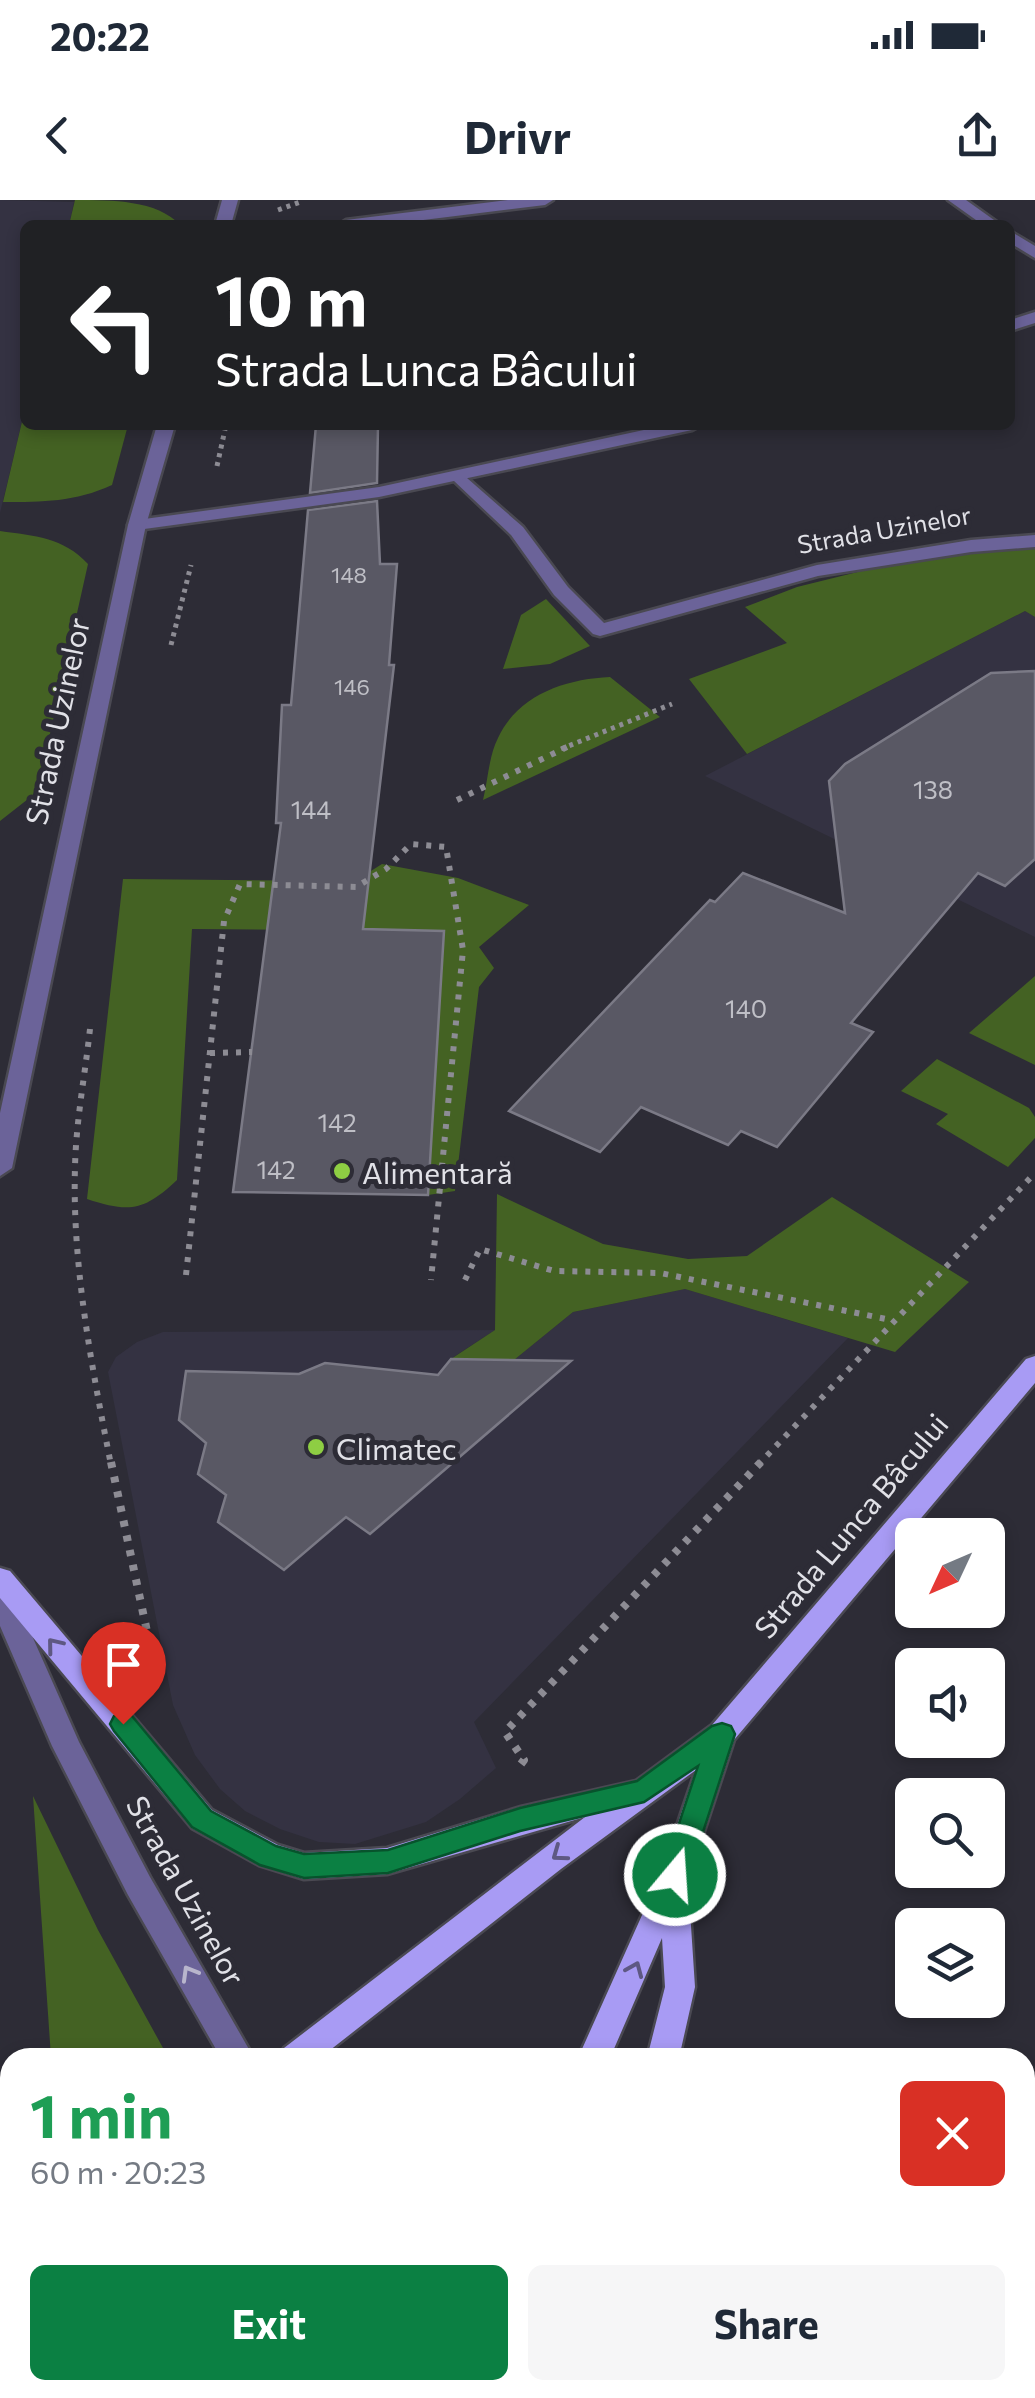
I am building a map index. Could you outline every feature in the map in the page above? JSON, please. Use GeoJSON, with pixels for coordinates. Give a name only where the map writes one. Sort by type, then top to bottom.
{"type":"FeatureCollection","features":[{"type":"Feature","properties":{"kind":"main road","name":"Strada Lunca Bâcului"},"geometry":{"type":"LineString","coordinates":[[309,2048],[722,1734],[1035,1366]]}},
{"type":"Feature","properties":{"kind":"main road"},"geometry":{"type":"LineString","coordinates":[[0,1579],[202,1819],[270,1856],[304,1866],[388,1862],[520,1820],[644,1790]]}},
{"type":"Feature","properties":{"kind":"main road","name":"Strada Lunca Bâcului"},"geometry":{"type":"LineString","coordinates":[[598,2048],[675,1875],[722,1734]]}},
{"type":"Feature","properties":{"kind":"main road"},"geometry":{"type":"LineString","coordinates":[[665,2048],[680,1987],[675,1875]]}},
{"type":"Feature","properties":{"kind":"street"},"geometry":{"type":"LineString","coordinates":[[386,220],[545,200]]}},
{"type":"Feature","properties":{"kind":"street"},"geometry":{"type":"LineString","coordinates":[[956,200],[986,220]]}},
{"type":"Feature","properties":{"kind":"street","name":"Strada Uzinelor"},"geometry":{"type":"LineString","coordinates":[[0,1168],[136,526],[165,430]]}},
{"type":"Feature","properties":{"kind":"street"},"geometry":{"type":"LineString","coordinates":[[136,526],[379,492],[669,430]]}},
{"type":"Feature","properties":{"kind":"street","name":"Strada Uzinelor"},"geometry":{"type":"LineString","coordinates":[[458,476],[517,532],[561,591],[600,630],[817,570],[972,546],[1035,541]]}},
{"type":"Feature","properties":{"kind":"street","name":"Strada Uzinelor"},"geometry":{"type":"LineString","coordinates":[[0,1594],[66,1746],[139,1886],[232,2048]]}},
{"type":"Feature","properties":{"kind":"path"},"geometry":{"type":"LineString","coordinates":[[274,212],[303,200]]}},
{"type":"Feature","properties":{"kind":"path"},"geometry":{"type":"LineString","coordinates":[[167,658],[225,430]]}},
{"type":"Feature","properties":{"kind":"path"},"geometry":{"type":"LineString","coordinates":[[457,800],[542,757],[672,704]]}},
{"type":"Feature","properties":{"kind":"path"},"geometry":{"type":"LineString","coordinates":[[186,1275],[224,921],[240,884],[356,887],[386,869],[410,844],[446,848],[463,950],[431,1280]]}},
{"type":"Feature","properties":{"kind":"path"},"geometry":{"type":"LineString","coordinates":[[92,1013],[74,1185],[82,1274],[94,1380],[152,1654]]}},
{"type":"Feature","properties":{"kind":"path"},"geometry":{"type":"LineString","coordinates":[[210,1053],[252,1052]]}},
{"type":"Feature","properties":{"kind":"path"},"geometry":{"type":"LineString","coordinates":[[516,1772],[524,1760],[504,1732],[1035,1173]]}},
{"type":"Feature","properties":{"kind":"path"},"geometry":{"type":"LineString","coordinates":[[465,1280],[480,1249],[554,1271],[660,1273],[892,1320]]}},
{"type":"Feature","properties":{"kind":"shaded area"},"geometry":{"type":"Polygon","coordinates":[[[0,200],[74,202],[70,220],[20,220],[20,430],[0,513],[0,200]]]}},
{"type":"Feature","properties":{"kind":"shaded area"},"geometry":{"type":"Polygon","coordinates":[[[1025,611],[1035,617],[1035,937],[705,776],[1025,611]]]}},
{"type":"Feature","properties":{"kind":"shaded area"},"geometry":{"type":"Polygon","coordinates":[[[685,1289],[848,1338],[474,1722],[496,1768],[426,1822],[355,1844],[319,1842],[280,1829],[245,1811],[220,1789],[195,1755],[173,1705],[108,1372],[116,1357],[137,1342],[163,1332],[495,1330],[452,1358],[514,1360],[573,1312],[685,1289]]]}},
{"type":"Feature","properties":{"kind":"green space"},"geometry":{"type":"Polygon","coordinates":[[[75,200],[146,206],[174,220],[70,220],[75,200]]]}},
{"type":"Feature","properties":{"kind":"green space"},"geometry":{"type":"Polygon","coordinates":[[[20,430],[127,430],[112,485],[72,498],[3,502],[20,430]]]}},
{"type":"Feature","properties":{"kind":"green space"},"geometry":{"type":"Polygon","coordinates":[[[0,531],[58,543],[88,564],[37,792],[0,821],[0,531]]]}},
{"type":"Feature","properties":{"kind":"green space"},"geometry":{"type":"Polygon","coordinates":[[[1035,547],[1035,617],[1025,611],[747,754],[689,679],[787,643],[745,607],[797,587],[902,561],[1035,547]]]}},
{"type":"Feature","properties":{"kind":"green space"},"geometry":{"type":"Polygon","coordinates":[[[546,599],[590,646],[550,664],[503,669],[521,615],[546,599]]]}},
{"type":"Feature","properties":{"kind":"green space"},"geometry":{"type":"Polygon","coordinates":[[[610,677],[660,717],[483,800],[495,745],[518,711],[530,700],[560,686],[610,677]]]}},
{"type":"Feature","properties":{"kind":"green space"},"geometry":{"type":"Polygon","coordinates":[[[382,864],[458,878],[529,905],[479,947],[494,968],[479,987],[455,1191],[428,1195],[444,931],[192,929],[177,1180],[155,1198],[136,1206],[87,1199],[123,879],[355,881],[382,864]]]}},
{"type":"Feature","properties":{"kind":"green space"},"geometry":{"type":"Polygon","coordinates":[[[1035,976],[1035,1065],[969,1033],[1035,976]]]}},
{"type":"Feature","properties":{"kind":"green space"},"geometry":{"type":"Polygon","coordinates":[[[937,1059],[1029,1108],[1035,1117],[1035,1138],[1008,1167],[936,1124],[948,1114],[901,1091],[937,1059]]]}},
{"type":"Feature","properties":{"kind":"green space"},"geometry":{"type":"Polygon","coordinates":[[[497,1194],[603,1244],[688,1259],[747,1256],[832,1197],[969,1282],[895,1352],[685,1289],[573,1312],[514,1360],[451,1359],[495,1330],[497,1194]]]}},
{"type":"Feature","properties":{"kind":"green space"},"geometry":{"type":"Polygon","coordinates":[[[33,1796],[98,1930],[163,2048],[50,2048],[33,1796]]]}},
{"type":"Feature","properties":{"kind":"building"},"geometry":{"type":"Polygon","coordinates":[[[316,430],[378,430],[377,483],[310,493],[316,430]]]}},
{"type":"Feature","properties":{"kind":"building"},"geometry":{"type":"Polygon","coordinates":[[[377,501],[380,564],[397,564],[389,665],[394,665],[363,929],[444,931],[428,1195],[233,1192],[281,823],[276,823],[282,705],[291,705],[308,510],[377,501]]]}},
{"type":"Feature","properties":{"kind":"building"},"geometry":{"type":"Polygon","coordinates":[[[1035,671],[1035,859],[1005,886],[978,873],[851,1023],[873,1032],[777,1147],[741,1131],[728,1145],[641,1107],[600,1152],[509,1111],[710,900],[715,902],[743,873],[845,913],[829,781],[845,764],[991,673],[1035,671]]]}},
{"type":"Feature","properties":{"kind":"building"},"geometry":{"type":"Polygon","coordinates":[[[451,1359],[571,1361],[370,1534],[346,1517],[284,1570],[218,1522],[226,1495],[198,1474],[206,1443],[179,1420],[186,1371],[299,1374],[325,1363],[438,1375],[451,1359]]]}},
{"type":"Feature","properties":{"kind":"place","name":"Alimentară"},"geometry":{"type":"Point","coordinates":[342,1171]}},
{"type":"Feature","properties":{"kind":"place","name":"Climatec"},"geometry":{"type":"Point","coordinates":[316,1447]}},
{"type":"Feature","properties":{"kind":"route"},"geometry":{"type":"LineString","coordinates":[[123,1724],[202,1819],[270,1856],[304,1866],[388,1862],[520,1820],[644,1790],[722,1734],[675,1875]]}}]}
